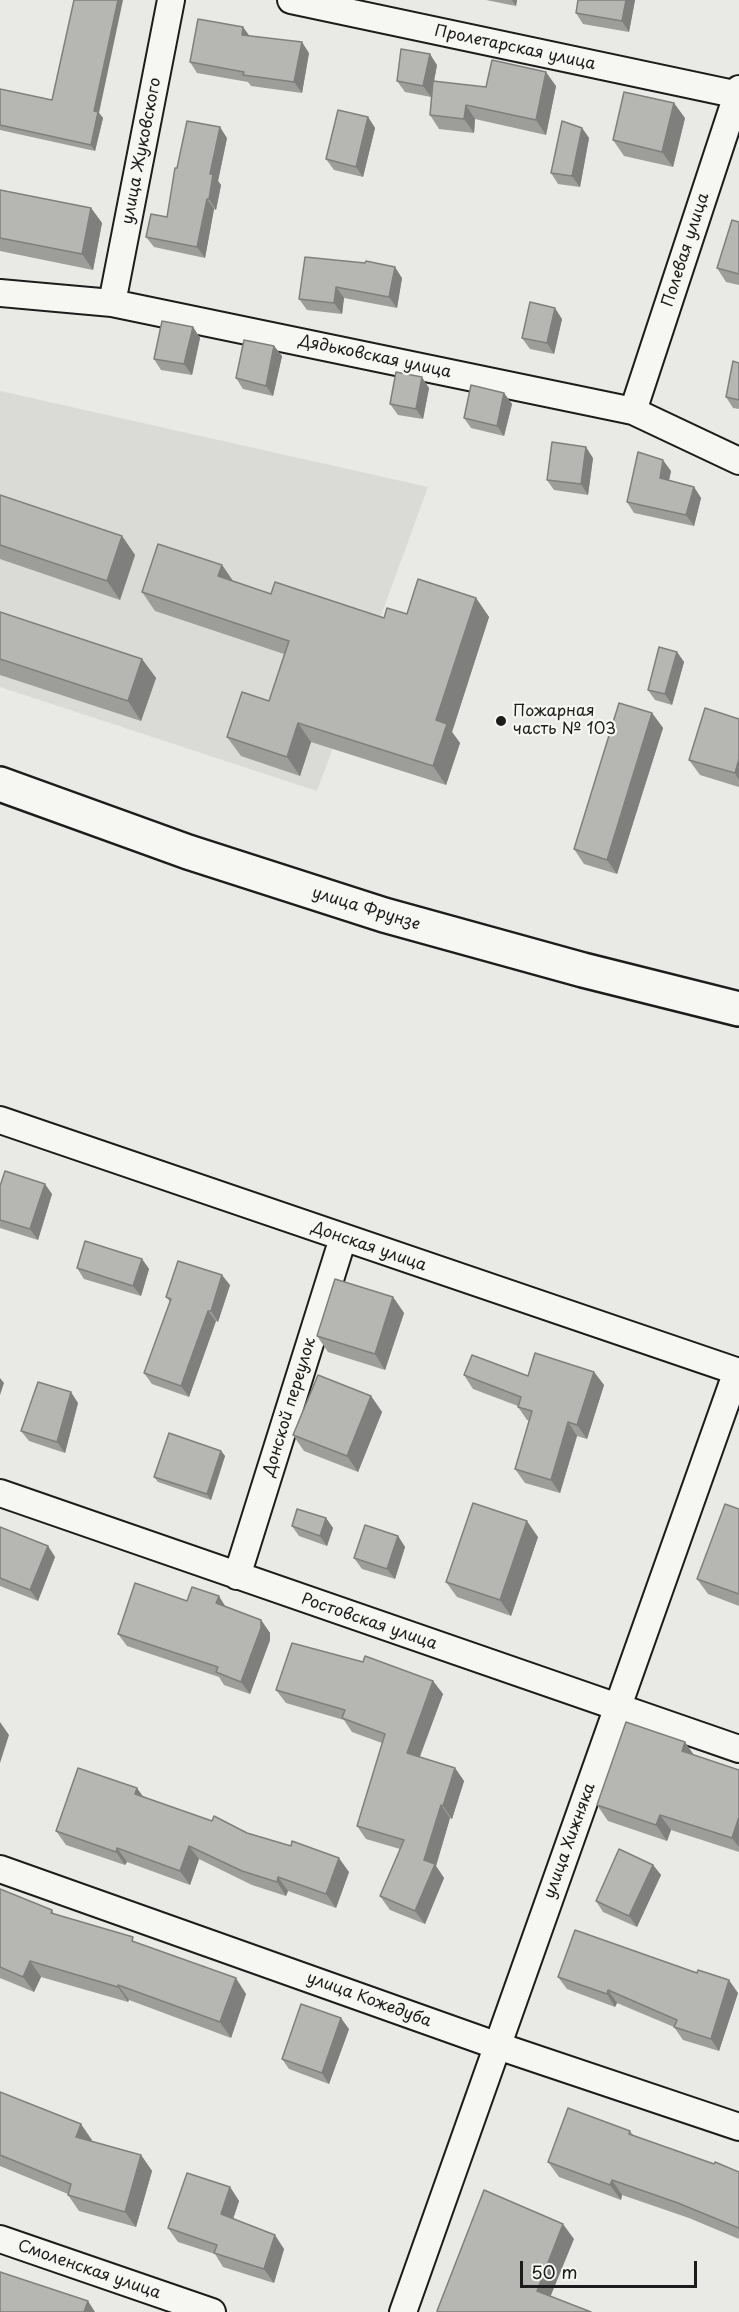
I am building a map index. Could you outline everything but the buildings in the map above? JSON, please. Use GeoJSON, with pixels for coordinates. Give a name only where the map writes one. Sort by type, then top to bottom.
{"type":"FeatureCollection","features":[{"type":"Feature","properties":{"kind":"main road","name":"улица Фрунзе"},"geometry":{"type":"LineString","coordinates":[[0,784],[188,852],[384,915],[583,970],[739,1009]]}},
{"type":"Feature","properties":{"kind":"street","name":"улица Жуковского"},"geometry":{"type":"LineString","coordinates":[[112,303],[171,0]]}},
{"type":"Feature","properties":{"kind":"street","name":"Пролетарская улица"},"geometry":{"type":"LineString","coordinates":[[291,0],[739,93]]}},
{"type":"Feature","properties":{"kind":"street","name":"Полевая улица"},"geometry":{"type":"LineString","coordinates":[[633,411],[739,93]]}},
{"type":"Feature","properties":{"kind":"street","name":"Дядьковская улица"},"geometry":{"type":"LineString","coordinates":[[0,293],[112,303],[633,411],[739,461]]}},
{"type":"Feature","properties":{"kind":"street","name":"Донская улица"},"geometry":{"type":"LineString","coordinates":[[0,1120],[738,1371]]}},
{"type":"Feature","properties":{"kind":"street","name":"Донской переулок"},"geometry":{"type":"LineString","coordinates":[[237,1576],[343,1238]]}},
{"type":"Feature","properties":{"kind":"street","name":"улица Хижняка"},"geometry":{"type":"LineString","coordinates":[[404,2312],[738,1371]]}},
{"type":"Feature","properties":{"kind":"street","name":"Ростовская улица"},"geometry":{"type":"LineString","coordinates":[[0,1493],[739,1749]]}},
{"type":"Feature","properties":{"kind":"street","name":"улица Кожедуба"},"geometry":{"type":"LineString","coordinates":[[0,1869],[498,2046],[739,2127]]}},
{"type":"Feature","properties":{"kind":"street","name":"Смоленская улица"},"geometry":{"type":"LineString","coordinates":[[0,2239],[212,2312]]}},
{"type":"Feature","properties":{"kind":"shaded area"},"geometry":{"type":"Polygon","coordinates":[[[0,391],[428,487],[317,791],[0,687],[0,391]]]}},
{"type":"Feature","properties":{"kind":"place","name":"Пожарная часть № 103"},"geometry":{"type":"Point","coordinates":[501,721]}}]}
